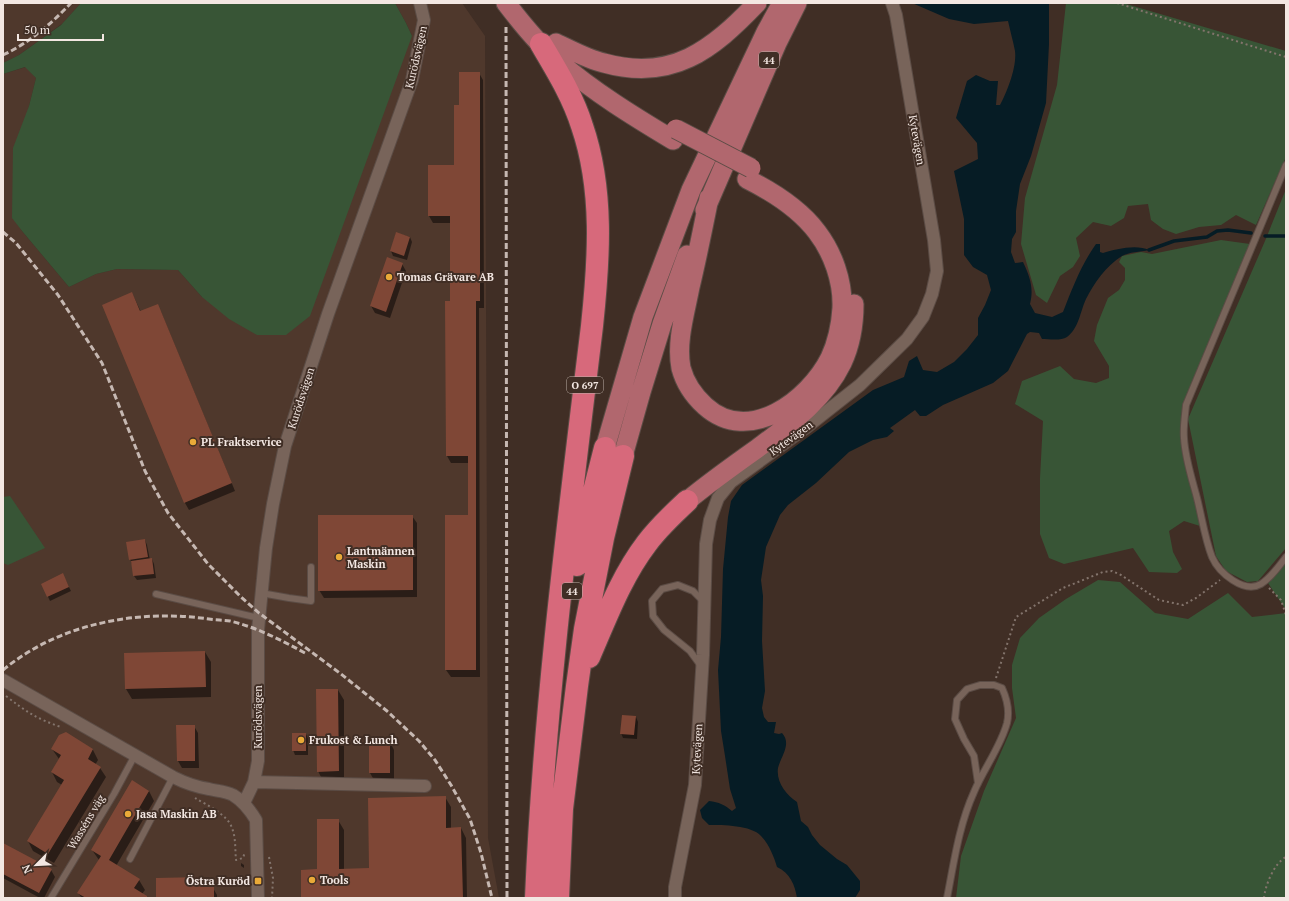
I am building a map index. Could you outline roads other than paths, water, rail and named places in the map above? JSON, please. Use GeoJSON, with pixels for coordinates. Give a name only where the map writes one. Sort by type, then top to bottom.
{"type":"FeatureCollection","features":[{"type":"Feature","properties":{"kind":"highway","name":"O 697"},"geometry":{"type":"LineString","coordinates":[[547,736],[557,623],[597,283],[598,241],[597,203],[588,146],[575,107],[556,70],[548,44]]}},
{"type":"Feature","properties":{"kind":"highway","name":"44"},"geometry":{"type":"LineString","coordinates":[[558,898],[562,809],[576,686],[585,629],[603,538],[614,452]]}},
{"type":"Feature","properties":{"kind":"highway","name":"44"},"geometry":{"type":"LineString","coordinates":[[536,898],[542,786],[547,736],[566,624],[583,534],[614,452]]}},
{"type":"Feature","properties":{"kind":"highway","name":"O 697"},"geometry":{"type":"LineString","coordinates":[[576,686],[610,607],[634,561],[657,530],[687,501]]}},
{"type":"Feature","properties":{"kind":"main road","name":"O 697"},"geometry":{"type":"LineString","coordinates":[[506,3],[548,44],[639,106],[675,134],[749,173],[785,187],[800,198],[826,223],[844,253],[853,284],[854,301],[852,332],[842,362],[826,388],[816,400],[791,423],[687,501]]}},
{"type":"Feature","properties":{"kind":"main road","name":"O 697"},"geometry":{"type":"LineString","coordinates":[[518,3],[548,44]]}},
{"type":"Feature","properties":{"kind":"main road"},"geometry":{"type":"LineString","coordinates":[[548,44],[603,63],[620,67],[649,69],[665,66],[680,62],[710,46],[757,3]]}},
{"type":"Feature","properties":{"kind":"main road","name":"44"},"geometry":{"type":"LineString","coordinates":[[614,452],[643,317],[691,190],[766,32],[782,3]]}},
{"type":"Feature","properties":{"kind":"main road","name":"44"},"geometry":{"type":"LineString","coordinates":[[614,452],[641,392],[662,324],[709,198],[777,43],[797,3]]}},
{"type":"Feature","properties":{"kind":"main road"},"geometry":{"type":"LineString","coordinates":[[709,198],[683,324],[680,349],[682,368],[687,384],[696,398],[709,410],[723,418],[738,421],[752,421],[779,412],[802,395],[823,370],[831,357],[842,308],[841,290],[837,272],[824,243],[816,231],[789,204],[749,173]]}},
{"type":"Feature","properties":{"kind":"street","name":"Kurödsvägen"},"geometry":{"type":"LineString","coordinates":[[244,804],[254,782],[258,761],[259,618],[272,504],[285,446],[328,314],[412,80],[424,20],[420,3]]}},
{"type":"Feature","properties":{"kind":"street","name":"Kytevägen"},"geometry":{"type":"LineString","coordinates":[[675,898],[675,887],[695,784],[702,667],[706,544],[710,520],[718,498],[730,482],[808,426],[860,385],[907,339],[923,317],[932,294],[937,271],[934,240],[896,15],[892,3]]}},
{"type":"Feature","properties":{"kind":"street"},"geometry":{"type":"LineString","coordinates":[[3,680],[173,777],[187,784],[229,794],[244,804],[251,811],[256,820],[258,898]]}},
{"type":"Feature","properties":{"kind":"street"},"geometry":{"type":"LineString","coordinates":[[254,782],[425,786]]}},
{"type":"Feature","properties":{"kind":"lane"},"geometry":{"type":"LineString","coordinates":[[1286,165],[1186,405],[1184,439],[1186,455],[1207,540],[1213,558],[1225,576],[1248,587],[1261,584],[1270,577],[1286,557]]}},
{"type":"Feature","properties":{"kind":"lane"},"geometry":{"type":"LineString","coordinates":[[261,593],[311,601],[311,567]]}},
{"type":"Feature","properties":{"kind":"lane"},"geometry":{"type":"LineString","coordinates":[[702,667],[690,651],[664,630],[653,616],[652,601],[662,589],[678,585],[693,590],[704,602]]}},
{"type":"Feature","properties":{"kind":"lane"},"geometry":{"type":"LineString","coordinates":[[156,594],[259,618]]}},
{"type":"Feature","properties":{"kind":"lane"},"geometry":{"type":"LineString","coordinates":[[947,898],[955,853],[963,822],[978,783],[1004,731],[1009,712],[1006,697],[1002,688],[994,685],[980,685],[967,689],[957,700],[955,718],[964,739],[974,756],[978,783]]}},
{"type":"Feature","properties":{"kind":"lane","name":"Wasséns väg"},"geometry":{"type":"LineString","coordinates":[[51,898],[114,794],[135,755]]}},
{"type":"Feature","properties":{"kind":"lane"},"geometry":{"type":"LineString","coordinates":[[130,859],[173,777]]}},
{"type":"Feature","properties":{"kind":"water"},"geometry":{"type":"Polygon","coordinates":[[[912,3],[1049,3],[1049,44],[1046,103],[1031,156],[1020,184],[1016,211],[1016,232],[1012,239],[1011,252],[1015,263],[1023,262],[1028,273],[1032,293],[1030,304],[1035,313],[1052,317],[1063,312],[1081,269],[1096,244],[1100,244],[1100,252],[1103,253],[1132,247],[1149,250],[1122,256],[1106,270],[1089,293],[1077,324],[1067,337],[1058,339],[1042,339],[1039,333],[1030,332],[1027,334],[1008,371],[993,383],[943,405],[926,416],[920,416],[915,410],[890,428],[894,431],[887,437],[873,440],[849,452],[816,483],[788,505],[780,515],[766,547],[761,580],[763,596],[762,641],[765,691],[762,708],[764,717],[768,722],[776,722],[774,733],[782,733],[785,737],[786,746],[778,768],[778,773],[780,783],[783,788],[789,796],[797,802],[801,821],[808,827],[820,845],[847,865],[860,881],[860,890],[855,898],[797,898],[789,876],[777,867],[769,847],[761,836],[756,832],[744,828],[709,825],[702,818],[700,810],[709,801],[722,804],[732,811],[736,808],[730,789],[721,731],[718,670],[721,637],[723,569],[728,517],[731,501],[742,485],[873,390],[904,377],[909,361],[917,356],[923,370],[937,372],[954,362],[978,335],[978,318],[991,290],[987,275],[973,267],[964,255],[964,219],[954,171],[978,159],[977,143],[956,118],[967,81],[976,75],[990,81],[998,81],[996,105],[1000,105],[1013,72],[1015,51],[1008,21],[974,24],[949,19],[912,3]]]}},
{"type":"Feature","properties":{"kind":"waterway"},"geometry":{"type":"LineString","coordinates":[[1149,250],[1174,241],[1207,237],[1217,231],[1228,230],[1251,233]]}},
{"type":"Feature","properties":{"kind":"waterway"},"geometry":{"type":"LineString","coordinates":[[1265,236],[1286,236]]}},
{"type":"Feature","properties":{"kind":"railway"},"geometry":{"type":"LineString","coordinates":[[3,55],[22,45],[56,18],[71,3]]}},
{"type":"Feature","properties":{"kind":"railway"},"geometry":{"type":"LineString","coordinates":[[506,27],[507,898]]}},
{"type":"Feature","properties":{"kind":"railway"},"geometry":{"type":"LineString","coordinates":[[3,232],[16,243],[58,295],[102,363],[145,471],[168,513],[208,564],[259,613],[341,674],[387,711],[419,741],[435,760],[470,819],[481,853],[492,898]]}},
{"type":"Feature","properties":{"kind":"railway"},"geometry":{"type":"LineString","coordinates":[[3,670],[25,654],[49,641],[75,631],[101,623],[128,618],[155,616],[182,616],[230,621],[259,630],[305,653]]}},
{"type":"Feature","properties":{"kind":"place","name":"Tomas Grävare AB"},"geometry":{"type":"Point","coordinates":[389,277]}},
{"type":"Feature","properties":{"kind":"place","name":"PL Fraktservice"},"geometry":{"type":"Point","coordinates":[193,442]}},
{"type":"Feature","properties":{"kind":"place","name":"Lantmännen Maskin"},"geometry":{"type":"Point","coordinates":[339,557]}},
{"type":"Feature","properties":{"kind":"place","name":"Frukost & Lunch"},"geometry":{"type":"Point","coordinates":[301,740]}},
{"type":"Feature","properties":{"kind":"place","name":"Jasa Maskin AB"},"geometry":{"type":"Point","coordinates":[128,814]}},
{"type":"Feature","properties":{"kind":"place","name":"Tools"},"geometry":{"type":"Point","coordinates":[312,880]}},
{"type":"Feature","properties":{"kind":"place","name":"Östra Kuröd"},"geometry":{"type":"Point","coordinates":[258,881]}}]}
